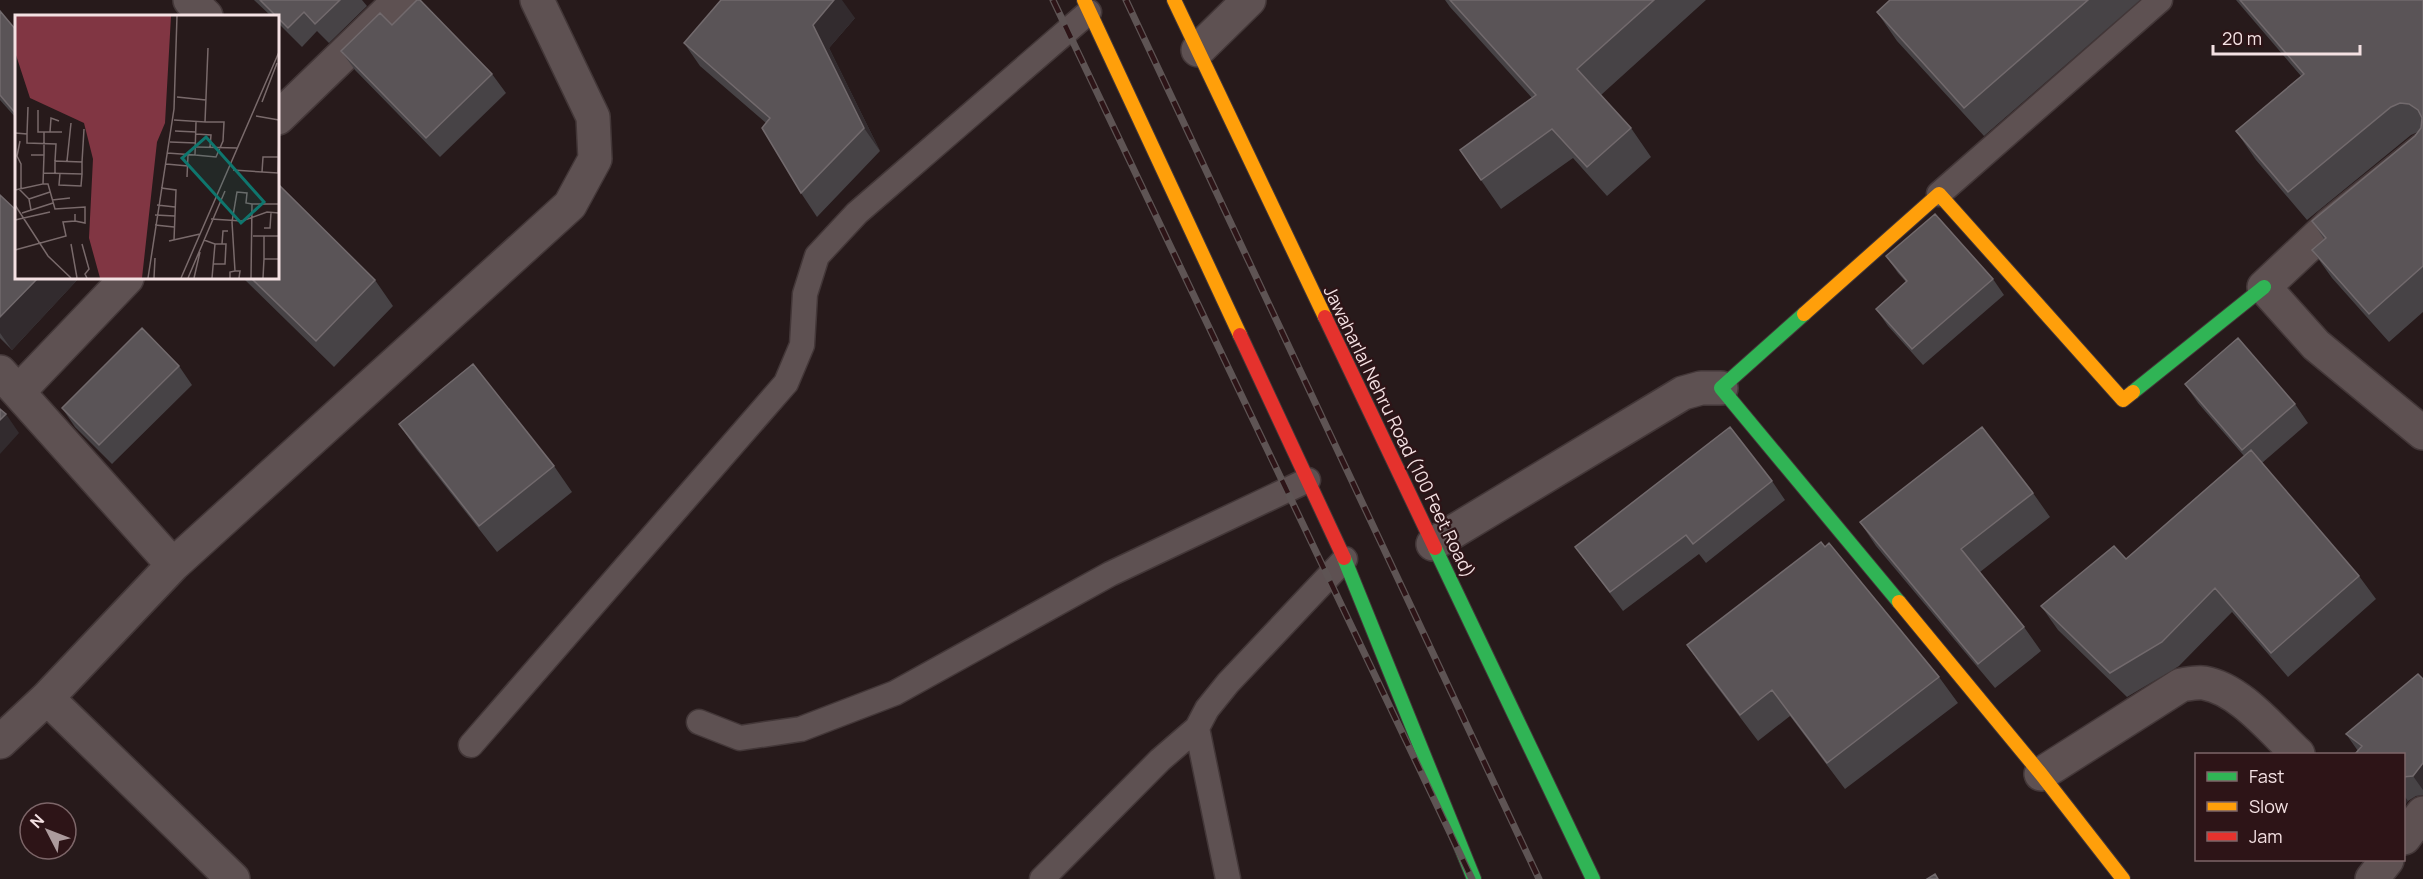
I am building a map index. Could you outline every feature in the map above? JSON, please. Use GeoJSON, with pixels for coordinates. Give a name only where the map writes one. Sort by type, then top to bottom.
{"type":"FeatureCollection","features":[{"type":"Feature","properties":{"kind":"main road","name":"Jawaharlal Nehru Road (100 Feet Road)"},"geometry":{"type":"LineString","coordinates":[[1174,0],[1593,879]]}},
{"type":"Feature","properties":{"kind":"main road"},"geometry":{"type":"LineString","coordinates":[[1086,6],[1345,560],[1474,879]]}},
{"type":"Feature","properties":{"kind":"main road"},"geometry":{"type":"LineString","coordinates":[[2123,879],[2040,774],[1721,388],[1939,194],[2122,400],[2264,287]]}},
{"type":"Feature","properties":{"kind":"street"},"geometry":{"type":"LineString","coordinates":[[190,0],[205,15]]}},
{"type":"Feature","properties":{"kind":"street"},"geometry":{"type":"LineString","coordinates":[[282,104],[400,0]]}},
{"type":"Feature","properties":{"kind":"street"},"geometry":{"type":"LineString","coordinates":[[0,742],[47,698],[173,565],[570,205],[595,159],[593,117],[537,0]]}},
{"type":"Feature","properties":{"kind":"street"},"geometry":{"type":"LineString","coordinates":[[1198,50],[1249,0]]}},
{"type":"Feature","properties":{"kind":"street"},"geometry":{"type":"LineString","coordinates":[[2423,150],[2330,225],[2264,287],[2316,345],[2423,433]]}},
{"type":"Feature","properties":{"kind":"street"},"geometry":{"type":"LineString","coordinates":[[126,279],[10,382],[173,565]]}},
{"type":"Feature","properties":{"kind":"street"},"geometry":{"type":"LineString","coordinates":[[1433,544],[1683,393],[1701,388],[1721,388]]}},
{"type":"Feature","properties":{"kind":"street"},"geometry":{"type":"LineString","coordinates":[[2040,774],[2181,685],[2203,682],[2223,688],[2250,708],[2297,753]]}},
{"type":"Feature","properties":{"kind":"street"},"geometry":{"type":"LineString","coordinates":[[47,698],[232,879]]}},
{"type":"Feature","properties":{"kind":"street"},"geometry":{"type":"LineString","coordinates":[[2372,879],[2386,861]]}},
{"type":"Feature","properties":{"kind":"lane"},"geometry":{"type":"LineString","coordinates":[[1939,194],[2160,0]]}},
{"type":"Feature","properties":{"kind":"lane"},"geometry":{"type":"LineString","coordinates":[[471,745],[786,383],[802,345],[805,294],[817,256],[857,213],[1086,6]]}},
{"type":"Feature","properties":{"kind":"lane"},"geometry":{"type":"LineString","coordinates":[[699,722],[740,738],[801,729],[895,693],[1110,574],[1308,480]]}},
{"type":"Feature","properties":{"kind":"lane"},"geometry":{"type":"LineString","coordinates":[[1042,879],[1160,760],[1197,728],[1207,709],[1228,683],[1345,560]]}},
{"type":"Feature","properties":{"kind":"lane"},"geometry":{"type":"LineString","coordinates":[[1197,728],[1228,879]]}},
{"type":"Feature","properties":{"kind":"building"},"geometry":{"type":"Polygon","coordinates":[[[260,0],[340,0],[315,24],[304,12],[288,28],[279,19],[279,15],[275,15],[260,0]]]}},
{"type":"Feature","properties":{"kind":"building"},"geometry":{"type":"Polygon","coordinates":[[[417,0],[420,0],[492,74],[426,138],[341,51],[380,13],[392,25],[417,0]]]}},
{"type":"Feature","properties":{"kind":"building"},"geometry":{"type":"Polygon","coordinates":[[[721,0],[834,0],[813,25],[864,128],[801,193],[762,128],[770,118],[684,43],[721,0]]]}},
{"type":"Feature","properties":{"kind":"building"},"geometry":{"type":"Polygon","coordinates":[[[1450,0],[1654,0],[1577,69],[1631,128],[1587,167],[1552,129],[1481,180],[1460,150],[1536,95],[1450,0]]]}},
{"type":"Feature","properties":{"kind":"building"},"geometry":{"type":"Polygon","coordinates":[[[1890,0],[2088,0],[1964,108],[1877,12],[1890,0]]]}},
{"type":"Feature","properties":{"kind":"building"},"geometry":{"type":"Polygon","coordinates":[[[2240,0],[2423,0],[2423,266],[2369,314],[2312,250],[2326,238],[2312,221],[2415,136],[2421,128],[2422,118],[2418,110],[2409,104],[2400,103],[2391,107],[2288,192],[2236,131],[2304,74],[2240,0]]]}},
{"type":"Feature","properties":{"kind":"building"},"geometry":{"type":"Polygon","coordinates":[[[0,11],[15,29],[15,113],[0,95],[0,11]]]}},
{"type":"Feature","properties":{"kind":"building"},"geometry":{"type":"Polygon","coordinates":[[[279,185],[375,280],[316,341],[252,279],[279,279],[279,185]]]}},
{"type":"Feature","properties":{"kind":"building"},"geometry":{"type":"Polygon","coordinates":[[[0,195],[15,209],[15,279],[37,279],[0,317],[0,195]]]}},
{"type":"Feature","properties":{"kind":"building"},"geometry":{"type":"Polygon","coordinates":[[[1935,214],[1993,279],[1912,349],[1876,309],[1907,281],[1886,256],[1935,214]]]}},
{"type":"Feature","properties":{"kind":"building"},"geometry":{"type":"Polygon","coordinates":[[[142,328],[179,366],[99,445],[62,408],[142,328]]]}},
{"type":"Feature","properties":{"kind":"building"},"geometry":{"type":"Polygon","coordinates":[[[2238,338],[2295,404],[2242,450],[2185,384],[2238,338]]]}},
{"type":"Feature","properties":{"kind":"building"},"geometry":{"type":"Polygon","coordinates":[[[473,364],[554,466],[479,526],[399,424],[473,364]]]}},
{"type":"Feature","properties":{"kind":"building"},"geometry":{"type":"Polygon","coordinates":[[[0,409],[6,414],[0,420],[0,409]]]}},
{"type":"Feature","properties":{"kind":"building"},"geometry":{"type":"Polygon","coordinates":[[[1730,427],[1772,481],[1693,544],[1686,535],[1610,592],[1575,547],[1730,427]]]}},
{"type":"Feature","properties":{"kind":"building"},"geometry":{"type":"Polygon","coordinates":[[[1982,427],[2033,493],[1961,549],[2024,627],[1978,664],[1860,522],[1982,427]]]}},
{"type":"Feature","properties":{"kind":"building"},"geometry":{"type":"Polygon","coordinates":[[[2251,450],[2359,576],[2271,653],[2215,588],[2162,642],[2110,673],[2041,606],[2114,546],[2126,559],[2251,450]]]}},
{"type":"Feature","properties":{"kind":"building"},"geometry":{"type":"Polygon","coordinates":[[[1821,542],[1825,547],[1829,543],[1939,677],[1827,763],[1772,690],[1740,715],[1687,645],[1821,542]]]}},
{"type":"Feature","properties":{"kind":"building"},"geometry":{"type":"Polygon","coordinates":[[[2418,674],[2423,679],[2423,763],[2413,776],[2405,777],[2405,753],[2356,753],[2362,746],[2346,734],[2418,674]]]}},
{"type":"Feature","properties":{"kind":"building"},"geometry":{"type":"Polygon","coordinates":[[[1935,874],[1938,879],[1927,879],[1935,874]]]}},
{"type":"Feature","properties":{"kind":"railway"},"geometry":{"type":"LineString","coordinates":[[1053,0],[1472,879]]}},
{"type":"Feature","properties":{"kind":"railway"},"geometry":{"type":"LineString","coordinates":[[1126,0],[1539,879]]}},
{"type":"Feature","properties":{"kind":"traffic: fast"},"geometry":{"type":"LineString","coordinates":[[2133,392],[2264,287]]}},
{"type":"Feature","properties":{"kind":"traffic: fast"},"geometry":{"type":"LineString","coordinates":[[1804,314],[1721,388],[1899,602]]}},
{"type":"Feature","properties":{"kind":"traffic: fast"},"geometry":{"type":"LineString","coordinates":[[1435,548],[1593,879]]}},
{"type":"Feature","properties":{"kind":"traffic: fast"},"geometry":{"type":"LineString","coordinates":[[1344,558],[1474,879]]}},
{"type":"Feature","properties":{"kind":"traffic: slow"},"geometry":{"type":"LineString","coordinates":[[1084,0],[1240,335]]}},
{"type":"Feature","properties":{"kind":"traffic: slow"},"geometry":{"type":"LineString","coordinates":[[1174,0],[1325,317]]}},
{"type":"Feature","properties":{"kind":"traffic: slow"},"geometry":{"type":"LineString","coordinates":[[1804,314],[1939,194],[2123,400],[2133,392]]}},
{"type":"Feature","properties":{"kind":"traffic: slow"},"geometry":{"type":"LineString","coordinates":[[1899,602],[2041,774],[2123,879]]}},
{"type":"Feature","properties":{"kind":"traffic: jam"},"geometry":{"type":"LineString","coordinates":[[1325,317],[1435,548]]}},
{"type":"Feature","properties":{"kind":"traffic: jam"},"geometry":{"type":"LineString","coordinates":[[1240,335],[1344,558]]}}]}
